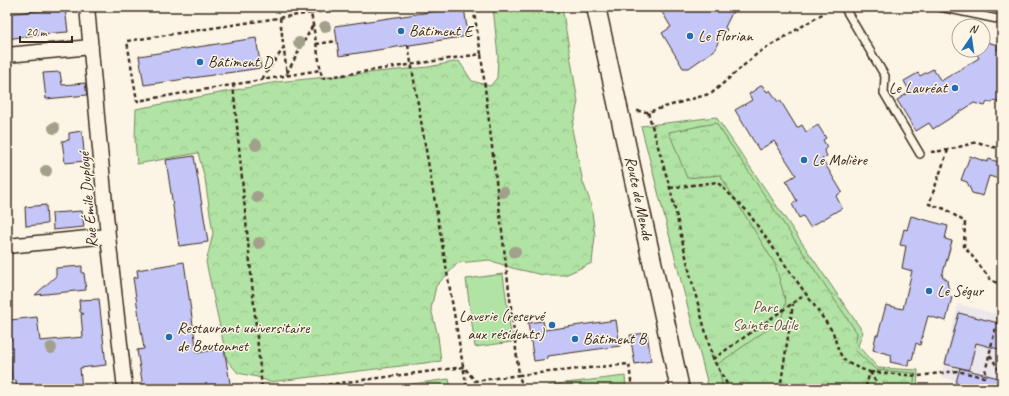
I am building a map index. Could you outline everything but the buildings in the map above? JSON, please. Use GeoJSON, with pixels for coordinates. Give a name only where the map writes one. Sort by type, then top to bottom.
{"type":"FeatureCollection","features":[{"type":"Feature","properties":{"kind":"street","name":"Rue Émile Duployé"},"geometry":{"type":"LineString","coordinates":[[87,7],[108,236],[125,389]]}},
{"type":"Feature","properties":{"kind":"street","name":"Route de Mende"},"geometry":{"type":"LineString","coordinates":[[596,7],[622,118],[680,389]]}},
{"type":"Feature","properties":{"kind":"street"},"geometry":{"type":"LineString","coordinates":[[7,55],[91,47]]}},
{"type":"Feature","properties":{"kind":"street"},"geometry":{"type":"LineString","coordinates":[[7,246],[108,236]]}},
{"type":"Feature","properties":{"kind":"lane"},"geometry":{"type":"LineString","coordinates":[[844,7],[885,76],[884,93],[920,154]]}},
{"type":"Feature","properties":{"kind":"lane"},"geometry":{"type":"LineString","coordinates":[[940,7],[1002,20]]}},
{"type":"Feature","properties":{"kind":"path"},"geometry":{"type":"LineString","coordinates":[[320,70],[287,74],[136,101],[127,41],[357,7]]}},
{"type":"Feature","properties":{"kind":"path"},"geometry":{"type":"LineString","coordinates":[[473,7],[481,54],[519,375],[523,389]]}},
{"type":"Feature","properties":{"kind":"path"},"geometry":{"type":"LineString","coordinates":[[311,13],[322,78],[411,63],[481,54]]}},
{"type":"Feature","properties":{"kind":"path"},"geometry":{"type":"LineString","coordinates":[[622,118],[638,111],[648,112],[712,93],[758,53],[824,13]]}},
{"type":"Feature","properties":{"kind":"path"},"geometry":{"type":"LineString","coordinates":[[280,18],[287,74]]}},
{"type":"Feature","properties":{"kind":"path"},"geometry":{"type":"LineString","coordinates":[[287,74],[313,25]]}},
{"type":"Feature","properties":{"kind":"path"},"geometry":{"type":"LineString","coordinates":[[316,44],[337,41]]}},
{"type":"Feature","properties":{"kind":"path"},"geometry":{"type":"LineString","coordinates":[[408,45],[467,389]]}},
{"type":"Feature","properties":{"kind":"path"},"geometry":{"type":"LineString","coordinates":[[262,79],[284,49]]}},
{"type":"Feature","properties":{"kind":"path"},"geometry":{"type":"LineString","coordinates":[[233,84],[262,389]]}},
{"type":"Feature","properties":{"kind":"path"},"geometry":{"type":"LineString","coordinates":[[648,112],[670,188],[691,278],[714,359],[730,389]]}},
{"type":"Feature","properties":{"kind":"path"},"geometry":{"type":"LineString","coordinates":[[920,154],[948,150],[978,142],[993,147],[1000,148],[1002,146]]}},
{"type":"Feature","properties":{"kind":"path"},"geometry":{"type":"LineString","coordinates":[[948,150],[929,204],[945,209],[965,222],[964,246],[990,280],[997,283],[1002,292]]}},
{"type":"Feature","properties":{"kind":"path"},"geometry":{"type":"LineString","coordinates":[[670,188],[717,182],[747,211],[833,332],[840,354],[849,365],[870,372],[918,376],[957,371],[984,377],[1002,300]]}},
{"type":"Feature","properties":{"kind":"path"},"geometry":{"type":"LineString","coordinates":[[997,283],[1002,280]]}},
{"type":"Feature","properties":{"kind":"path"},"geometry":{"type":"LineString","coordinates":[[714,359],[806,294]]}},
{"type":"Feature","properties":{"kind":"path"},"geometry":{"type":"LineString","coordinates":[[780,389],[793,304]]}},
{"type":"Feature","properties":{"kind":"path"},"geometry":{"type":"LineString","coordinates":[[990,355],[1002,375]]}},
{"type":"Feature","properties":{"kind":"path"},"geometry":{"type":"LineString","coordinates":[[464,368],[475,381],[629,364],[632,389]]}},
{"type":"Feature","properties":{"kind":"path"},"geometry":{"type":"LineString","coordinates":[[293,389],[464,368]]}},
{"type":"Feature","properties":{"kind":"path"},"geometry":{"type":"LineString","coordinates":[[865,389],[870,372]]}},
{"type":"Feature","properties":{"kind":"path"},"geometry":{"type":"LineString","coordinates":[[870,372],[880,389]]}},
{"type":"Feature","properties":{"kind":"shaded area"},"geometry":{"type":"Polygon","coordinates":[[[958,304],[1002,315],[1002,389],[987,389],[941,377],[958,304]]]}},
{"type":"Feature","properties":{"kind":"green space"},"geometry":{"type":"Polygon","coordinates":[[[493,7],[562,7],[578,102],[572,129],[583,182],[591,204],[595,236],[592,263],[565,275],[543,275],[512,268],[489,260],[458,263],[436,286],[431,309],[438,336],[441,361],[270,382],[257,377],[238,373],[227,360],[206,262],[213,234],[205,179],[198,153],[137,164],[135,139],[136,109],[277,82],[428,67],[459,61],[472,81],[490,86],[497,78],[498,57],[493,7]]]}},
{"type":"Feature","properties":{"kind":"green space","name":"Parc Sainte-Odile"},"geometry":{"type":"Polygon","coordinates":[[[716,117],[863,332],[858,346],[878,368],[918,370],[917,389],[709,389],[641,126],[716,117]]]}},
{"type":"Feature","properties":{"kind":"green space"},"geometry":{"type":"Polygon","coordinates":[[[716,123],[857,333],[855,350],[876,370],[915,373],[913,389],[723,389],[718,364],[781,320],[786,302],[775,264],[720,175],[687,178],[669,132],[716,123]]]}},
{"type":"Feature","properties":{"kind":"green space"},"geometry":{"type":"Polygon","coordinates":[[[503,274],[512,342],[475,347],[466,279],[503,274]]]}},
{"type":"Feature","properties":{"kind":"green space"},"geometry":{"type":"Polygon","coordinates":[[[625,376],[626,389],[549,389],[549,385],[625,376]]]}},
{"type":"Feature","properties":{"kind":"green space"},"geometry":{"type":"Polygon","coordinates":[[[449,379],[451,389],[375,389],[449,379]]]}},
{"type":"Feature","properties":{"kind":"place","name":"Bâtiment E"},"geometry":{"type":"Point","coordinates":[401,31]}},
{"type":"Feature","properties":{"kind":"place","name":"Le Florian"},"geometry":{"type":"Point","coordinates":[690,36]}},
{"type":"Feature","properties":{"kind":"place","name":"Bâtiment D"},"geometry":{"type":"Point","coordinates":[200,62]}},
{"type":"Feature","properties":{"kind":"place","name":"Le Lauréat"},"geometry":{"type":"Point","coordinates":[955,88]}},
{"type":"Feature","properties":{"kind":"place","name":"Le Molière"},"geometry":{"type":"Point","coordinates":[804,160]}},
{"type":"Feature","properties":{"kind":"place","name":"Le Ségur"},"geometry":{"type":"Point","coordinates":[929,291]}},
{"type":"Feature","properties":{"kind":"place","name":"Laverie (reservé aux résidents)"},"geometry":{"type":"Point","coordinates":[552,325]}},
{"type":"Feature","properties":{"kind":"place","name":"Restaurant universitaire de Boutonnet"},"geometry":{"type":"Point","coordinates":[169,337]}},
{"type":"Feature","properties":{"kind":"place","name":"Bâtiment B"},"geometry":{"type":"Point","coordinates":[575,339]}}]}
